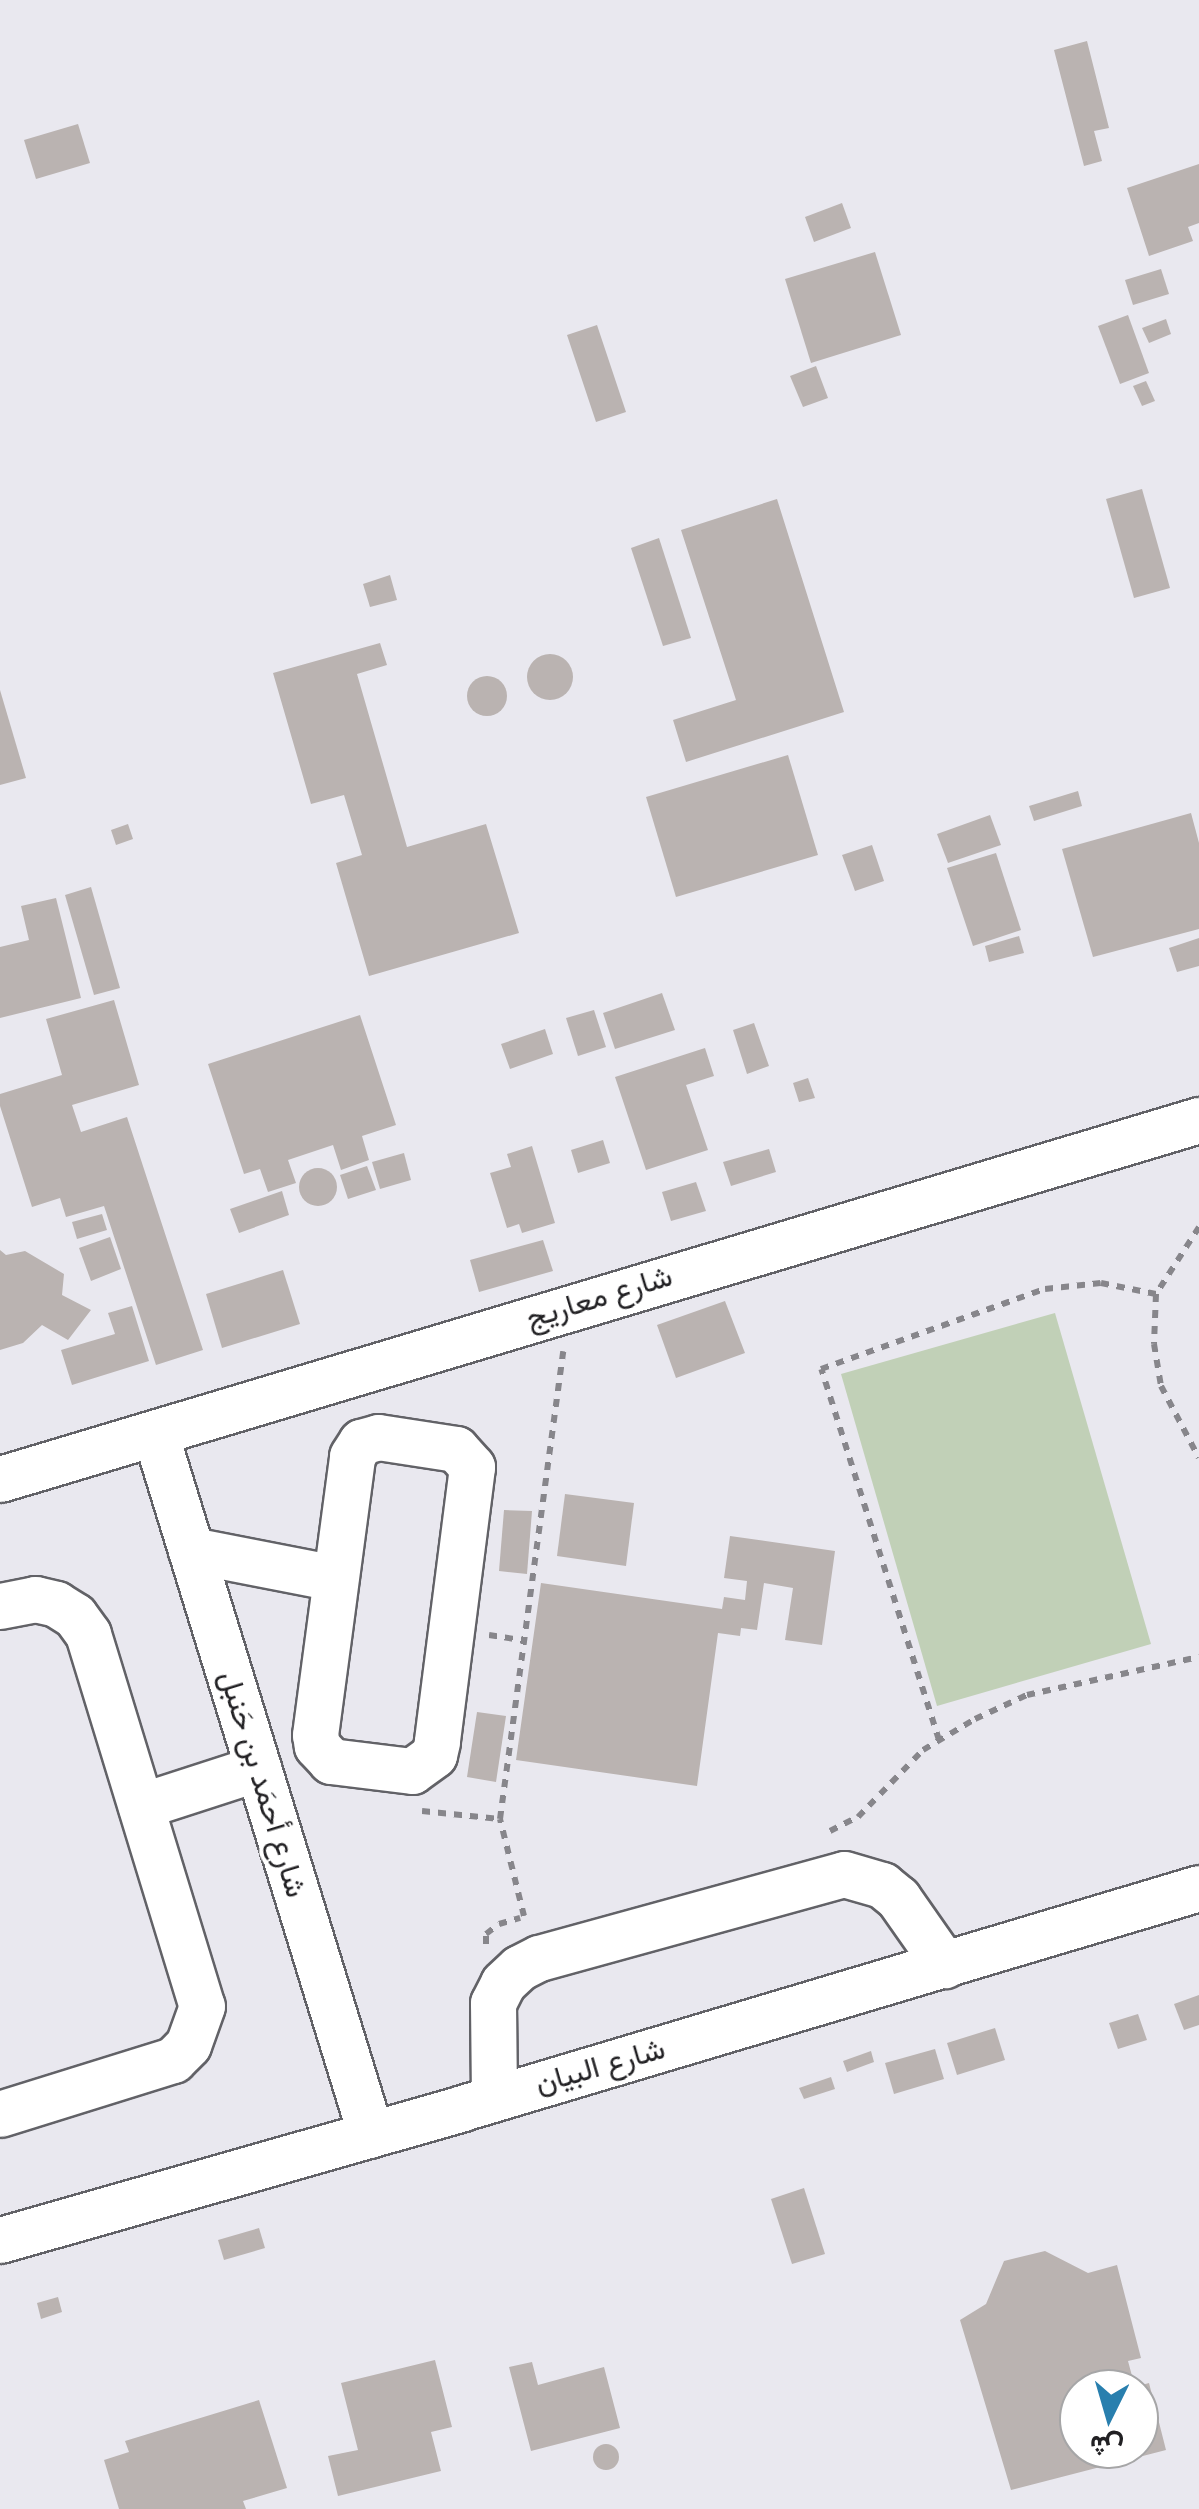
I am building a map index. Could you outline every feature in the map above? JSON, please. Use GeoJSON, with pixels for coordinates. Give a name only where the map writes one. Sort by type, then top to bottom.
{"type":"FeatureCollection","features":[{"type":"Feature","properties":{"kind":"street","name":"شارع معاريج"},"geometry":{"type":"LineString","coordinates":[[0,1478],[568,1305],[1199,1120]]}},
{"type":"Feature","properties":{"kind":"street","name":"شارع أحمَد بن حَنبل"},"geometry":{"type":"LineString","coordinates":[[155,1433],[371,2134]]}},
{"type":"Feature","properties":{"kind":"street"},"geometry":{"type":"LineString","coordinates":[[378,1438],[464,1452],[472,1475],[453,1629],[437,1742],[425,1766],[412,1771],[332,1761],[317,1746],[335,1578],[352,1456],[361,1442],[378,1438]]}},
{"type":"Feature","properties":{"kind":"street"},"geometry":{"type":"LineString","coordinates":[[191,1550],[335,1578]]}},
{"type":"Feature","properties":{"kind":"street"},"geometry":{"type":"LineString","coordinates":[[0,1606],[35,1599],[56,1604],[75,1616],[88,1634],[199,1985],[198,2026],[188,2046],[173,2060],[0,2114]]}},
{"type":"Feature","properties":{"kind":"street"},"geometry":{"type":"LineString","coordinates":[[142,1806],[258,1768]]}},
{"type":"Feature","properties":{"kind":"street"},"geometry":{"type":"LineString","coordinates":[[494,2098],[490,2025],[503,1983],[519,1968],[539,1958],[844,1874],[882,1886],[898,1898],[945,1965]]}},
{"type":"Feature","properties":{"kind":"street","name":"شارع البيان"},"geometry":{"type":"LineString","coordinates":[[0,2240],[1199,1888]]}},
{"type":"Feature","properties":{"kind":"path"},"geometry":{"type":"LineString","coordinates":[[1199,1228],[1156,1294],[1154,1344],[1160,1386],[1199,1458]]}},
{"type":"Feature","properties":{"kind":"path"},"geometry":{"type":"LineString","coordinates":[[939,1740],[822,1369],[1045,1289],[1101,1282],[1156,1294]]}},
{"type":"Feature","properties":{"kind":"path"},"geometry":{"type":"LineString","coordinates":[[524,1916],[500,1819],[528,1641],[568,1305]]}},
{"type":"Feature","properties":{"kind":"path"},"geometry":{"type":"LineString","coordinates":[[817,1836],[858,1816],[939,1740],[1027,1695],[1199,1657]]}},
{"type":"Feature","properties":{"kind":"path"},"geometry":{"type":"LineString","coordinates":[[486,1953],[486,1934],[499,1924],[542,1912]]}},
{"type":"Feature","properties":{"kind":"green space"},"geometry":{"type":"Polygon","coordinates":[[[1055,1313],[1151,1644],[937,1706],[841,1374],[1055,1313]]]}},
{"type":"Feature","properties":{"kind":"building"},"geometry":{"type":"Polygon","coordinates":[[[1087,41],[1109,128],[1094,131],[1102,161],[1084,166],[1054,50],[1087,41]]]}},
{"type":"Feature","properties":{"kind":"building"},"geometry":{"type":"Polygon","coordinates":[[[78,124],[90,163],[36,179],[24,140],[78,124]]]}},
{"type":"Feature","properties":{"kind":"building"},"geometry":{"type":"Polygon","coordinates":[[[1199,164],[1199,223],[1188,227],[1193,241],[1149,256],[1127,188],[1199,164]]]}},
{"type":"Feature","properties":{"kind":"building"},"geometry":{"type":"Polygon","coordinates":[[[842,203],[851,228],[814,242],[805,217],[842,203]]]}},
{"type":"Feature","properties":{"kind":"building"},"geometry":{"type":"Polygon","coordinates":[[[875,252],[901,335],[811,363],[785,279],[875,252]]]}},
{"type":"Feature","properties":{"kind":"building"},"geometry":{"type":"Polygon","coordinates":[[[1161,269],[1169,294],[1133,305],[1125,280],[1161,269]]]}},
{"type":"Feature","properties":{"kind":"building"},"geometry":{"type":"Polygon","coordinates":[[[1128,315],[1149,373],[1120,384],[1098,326],[1128,315]]]}},
{"type":"Feature","properties":{"kind":"building"},"geometry":{"type":"Polygon","coordinates":[[[1166,319],[1171,334],[1149,343],[1142,328],[1166,319]]]}},
{"type":"Feature","properties":{"kind":"building"},"geometry":{"type":"Polygon","coordinates":[[[597,325],[626,412],[596,422],[567,335],[597,325]]]}},
{"type":"Feature","properties":{"kind":"building"},"geometry":{"type":"Polygon","coordinates":[[[816,366],[828,398],[803,407],[790,376],[816,366]]]}},
{"type":"Feature","properties":{"kind":"building"},"geometry":{"type":"Polygon","coordinates":[[[1146,381],[1155,401],[1142,406],[1133,386],[1146,381]]]}},
{"type":"Feature","properties":{"kind":"building"},"geometry":{"type":"Polygon","coordinates":[[[1142,489],[1170,588],[1134,598],[1106,499],[1142,489]]]}},
{"type":"Feature","properties":{"kind":"building"},"geometry":{"type":"Polygon","coordinates":[[[777,499],[844,712],[686,762],[673,720],[736,700],[681,530],[777,499]]]}},
{"type":"Feature","properties":{"kind":"building"},"geometry":{"type":"Polygon","coordinates":[[[659,538],[691,638],[663,646],[631,548],[659,538]]]}},
{"type":"Feature","properties":{"kind":"building"},"geometry":{"type":"Polygon","coordinates":[[[390,575],[397,600],[370,607],[363,584],[390,575]]]}},
{"type":"Feature","properties":{"kind":"building"},"geometry":{"type":"Polygon","coordinates":[[[380,643],[387,665],[357,674],[407,847],[486,824],[519,933],[369,976],[336,863],[362,855],[344,795],[311,804],[273,673],[380,643]]]}},
{"type":"Feature","properties":{"kind":"building"},"geometry":{"type":"Polygon","coordinates":[[[550,654],[566,661],[573,677],[566,693],[550,700],[534,693],[527,677],[534,661],[550,654]]]}},
{"type":"Feature","properties":{"kind":"building"},"geometry":{"type":"Polygon","coordinates":[[[487,676],[501,682],[507,696],[501,710],[487,716],[473,710],[467,696],[473,682],[487,676]]]}},
{"type":"Feature","properties":{"kind":"building"},"geometry":{"type":"Polygon","coordinates":[[[0,690],[26,778],[0,785],[0,690]]]}},
{"type":"Feature","properties":{"kind":"building"},"geometry":{"type":"Polygon","coordinates":[[[788,755],[818,855],[676,897],[646,797],[788,755]]]}},
{"type":"Feature","properties":{"kind":"building"},"geometry":{"type":"Polygon","coordinates":[[[1078,791],[1082,806],[1034,821],[1029,806],[1078,791]]]}},
{"type":"Feature","properties":{"kind":"building"},"geometry":{"type":"Polygon","coordinates":[[[1191,813],[1199,843],[1199,929],[1093,957],[1062,849],[1191,813]]]}},
{"type":"Feature","properties":{"kind":"building"},"geometry":{"type":"Polygon","coordinates":[[[990,815],[1001,845],[948,863],[937,834],[990,815]]]}},
{"type":"Feature","properties":{"kind":"building"},"geometry":{"type":"Polygon","coordinates":[[[128,824],[133,839],[116,845],[111,830],[128,824]]]}},
{"type":"Feature","properties":{"kind":"building"},"geometry":{"type":"Polygon","coordinates":[[[872,845],[884,881],[855,891],[842,855],[872,845]]]}},
{"type":"Feature","properties":{"kind":"building"},"geometry":{"type":"Polygon","coordinates":[[[996,853],[1021,930],[973,946],[947,868],[996,853]]]}},
{"type":"Feature","properties":{"kind":"building"},"geometry":{"type":"Polygon","coordinates":[[[91,887],[120,988],[94,995],[65,895],[91,887]]]}},
{"type":"Feature","properties":{"kind":"building"},"geometry":{"type":"Polygon","coordinates":[[[56,898],[81,998],[0,1018],[0,947],[29,940],[21,906],[56,898]]]}},
{"type":"Feature","properties":{"kind":"building"},"geometry":{"type":"Polygon","coordinates":[[[1019,936],[1024,953],[989,962],[985,946],[1019,936]]]}},
{"type":"Feature","properties":{"kind":"building"},"geometry":{"type":"Polygon","coordinates":[[[1199,938],[1199,966],[1177,972],[1169,948],[1199,938]]]}},
{"type":"Feature","properties":{"kind":"building"},"geometry":{"type":"Polygon","coordinates":[[[662,993],[675,1030],[615,1049],[603,1013],[662,993]]]}},
{"type":"Feature","properties":{"kind":"building"},"geometry":{"type":"Polygon","coordinates":[[[114,1000],[139,1085],[72,1105],[81,1132],[127,1117],[203,1350],[156,1365],[104,1206],[66,1217],[60,1198],[32,1207],[0,1106],[0,1094],[62,1075],[46,1019],[114,1000]]]}},
{"type":"Feature","properties":{"kind":"building"},"geometry":{"type":"Polygon","coordinates":[[[594,1010],[606,1047],[578,1056],[566,1018],[594,1010]]]}},
{"type":"Feature","properties":{"kind":"building"},"geometry":{"type":"Polygon","coordinates":[[[360,1015],[396,1125],[362,1136],[369,1160],[341,1170],[333,1145],[288,1160],[296,1183],[268,1192],[260,1169],[244,1174],[208,1064],[360,1015]]]}},
{"type":"Feature","properties":{"kind":"building"},"geometry":{"type":"Polygon","coordinates":[[[754,1023],[769,1066],[747,1074],[733,1030],[754,1023]]]}},
{"type":"Feature","properties":{"kind":"building"},"geometry":{"type":"Polygon","coordinates":[[[545,1029],[553,1054],[510,1069],[501,1044],[545,1029]]]}},
{"type":"Feature","properties":{"kind":"building"},"geometry":{"type":"Polygon","coordinates":[[[705,1048],[714,1076],[686,1085],[708,1150],[646,1170],[615,1077],[705,1048]]]}},
{"type":"Feature","properties":{"kind":"building"},"geometry":{"type":"Polygon","coordinates":[[[808,1078],[815,1098],[799,1102],[793,1083],[808,1078]]]}},
{"type":"Feature","properties":{"kind":"building"},"geometry":{"type":"Polygon","coordinates":[[[603,1140],[610,1163],[578,1173],[571,1150],[603,1140]]]}},
{"type":"Feature","properties":{"kind":"building"},"geometry":{"type":"Polygon","coordinates":[[[532,1146],[555,1223],[522,1233],[519,1224],[507,1228],[490,1173],[511,1167],[507,1154],[532,1146]]]}},
{"type":"Feature","properties":{"kind":"building"},"geometry":{"type":"Polygon","coordinates":[[[769,1149],[776,1172],[731,1186],[723,1162],[769,1149]]]}},
{"type":"Feature","properties":{"kind":"building"},"geometry":{"type":"Polygon","coordinates":[[[404,1153],[411,1180],[380,1189],[372,1162],[404,1153]]]}},
{"type":"Feature","properties":{"kind":"building"},"geometry":{"type":"Polygon","coordinates":[[[367,1166],[376,1190],[348,1199],[340,1175],[367,1166]]]}},
{"type":"Feature","properties":{"kind":"building"},"geometry":{"type":"Polygon","coordinates":[[[318,1168],[332,1173],[337,1187],[332,1201],[318,1206],[304,1201],[299,1187],[304,1173],[318,1168]]]}},
{"type":"Feature","properties":{"kind":"building"},"geometry":{"type":"Polygon","coordinates":[[[696,1182],[706,1211],[671,1221],[662,1192],[696,1182]]]}},
{"type":"Feature","properties":{"kind":"building"},"geometry":{"type":"Polygon","coordinates":[[[282,1191],[289,1215],[239,1233],[230,1209],[282,1191]]]}},
{"type":"Feature","properties":{"kind":"building"},"geometry":{"type":"Polygon","coordinates":[[[102,1214],[107,1230],[77,1239],[72,1222],[102,1214]]]}},
{"type":"Feature","properties":{"kind":"building"},"geometry":{"type":"Polygon","coordinates":[[[110,1237],[121,1269],[91,1281],[79,1248],[110,1237]]]}},
{"type":"Feature","properties":{"kind":"building"},"geometry":{"type":"Polygon","coordinates":[[[543,1240],[553,1271],[479,1292],[470,1260],[543,1240]]]}},
{"type":"Feature","properties":{"kind":"building"},"geometry":{"type":"Polygon","coordinates":[[[0,1250],[6,1255],[25,1251],[64,1274],[62,1295],[91,1310],[68,1340],[42,1325],[23,1343],[0,1350],[0,1250]]]}},
{"type":"Feature","properties":{"kind":"building"},"geometry":{"type":"Polygon","coordinates":[[[283,1270],[300,1324],[222,1348],[206,1294],[283,1270]]]}},
{"type":"Feature","properties":{"kind":"building"},"geometry":{"type":"Polygon","coordinates":[[[725,1301],[745,1353],[676,1378],[657,1325],[725,1301]]]}},
{"type":"Feature","properties":{"kind":"building"},"geometry":{"type":"Polygon","coordinates":[[[132,1306],[149,1361],[72,1385],[61,1350],[115,1334],[108,1313],[132,1306]]]}},
{"type":"Feature","properties":{"kind":"building"},"geometry":{"type":"Polygon","coordinates":[[[565,1494],[634,1503],[626,1566],[557,1556],[565,1494]]]}},
{"type":"Feature","properties":{"kind":"building"},"geometry":{"type":"Polygon","coordinates":[[[504,1510],[532,1511],[527,1574],[499,1571],[504,1510]]]}},
{"type":"Feature","properties":{"kind":"building"},"geometry":{"type":"Polygon","coordinates":[[[730,1536],[835,1551],[822,1645],[785,1640],[793,1588],[764,1583],[757,1630],[741,1628],[740,1636],[718,1633],[697,1786],[516,1760],[541,1583],[722,1609],[724,1597],[745,1600],[747,1581],[724,1578],[730,1536]]]}},
{"type":"Feature","properties":{"kind":"building"},"geometry":{"type":"Polygon","coordinates":[[[477,1712],[506,1716],[496,1782],[467,1777],[477,1712]]]}},
{"type":"Feature","properties":{"kind":"building"},"geometry":{"type":"Polygon","coordinates":[[[1199,1995],[1199,2025],[1184,2030],[1174,2004],[1199,1995]]]}},
{"type":"Feature","properties":{"kind":"building"},"geometry":{"type":"Polygon","coordinates":[[[1138,2014],[1147,2040],[1118,2049],[1109,2023],[1138,2014]]]}},
{"type":"Feature","properties":{"kind":"building"},"geometry":{"type":"Polygon","coordinates":[[[995,2028],[1005,2060],[957,2075],[947,2043],[995,2028]]]}},
{"type":"Feature","properties":{"kind":"building"},"geometry":{"type":"Polygon","coordinates":[[[935,2049],[944,2079],[894,2094],[885,2063],[935,2049]]]}},
{"type":"Feature","properties":{"kind":"building"},"geometry":{"type":"Polygon","coordinates":[[[871,2051],[874,2062],[847,2072],[843,2061],[871,2051]]]}},
{"type":"Feature","properties":{"kind":"building"},"geometry":{"type":"Polygon","coordinates":[[[831,2077],[835,2089],[804,2099],[799,2088],[831,2077]]]}},
{"type":"Feature","properties":{"kind":"building"},"geometry":{"type":"Polygon","coordinates":[[[804,2188],[825,2254],[792,2264],[771,2199],[804,2188]]]}},
{"type":"Feature","properties":{"kind":"building"},"geometry":{"type":"Polygon","coordinates":[[[259,2228],[265,2248],[224,2260],[218,2240],[259,2228]]]}},
{"type":"Feature","properties":{"kind":"building"},"geometry":{"type":"Polygon","coordinates":[[[1045,2251],[1088,2273],[1117,2265],[1141,2358],[1128,2361],[1130,2369],[1059,2369],[1059,2469],[1092,2469],[1011,2490],[960,2320],[986,2304],[1004,2261],[1045,2251]]]}},
{"type":"Feature","properties":{"kind":"building"},"geometry":{"type":"Polygon","coordinates":[[[58,2297],[62,2312],[41,2319],[37,2303],[58,2297]]]}},
{"type":"Feature","properties":{"kind":"building"},"geometry":{"type":"Polygon","coordinates":[[[435,2360],[452,2427],[431,2432],[441,2471],[338,2496],[328,2456],[358,2450],[341,2383],[435,2360]]]}},
{"type":"Feature","properties":{"kind":"building"},"geometry":{"type":"Polygon","coordinates":[[[532,2362],[538,2385],[604,2367],[620,2428],[531,2451],[509,2367],[532,2362]]]}},
{"type":"Feature","properties":{"kind":"building"},"geometry":{"type":"Polygon","coordinates":[[[259,2400],[287,2488],[243,2501],[246,2509],[119,2509],[104,2460],[129,2452],[125,2441],[259,2400]]]}},
{"type":"Feature","properties":{"kind":"building"},"geometry":{"type":"Polygon","coordinates":[[[1159,2422],[1166,2450],[1159,2452],[1159,2422]]]}},
{"type":"Feature","properties":{"kind":"building"},"geometry":{"type":"Polygon","coordinates":[[[606,2444],[615,2448],[619,2457],[615,2466],[606,2470],[597,2466],[593,2457],[597,2448],[606,2444]]]}}]}
